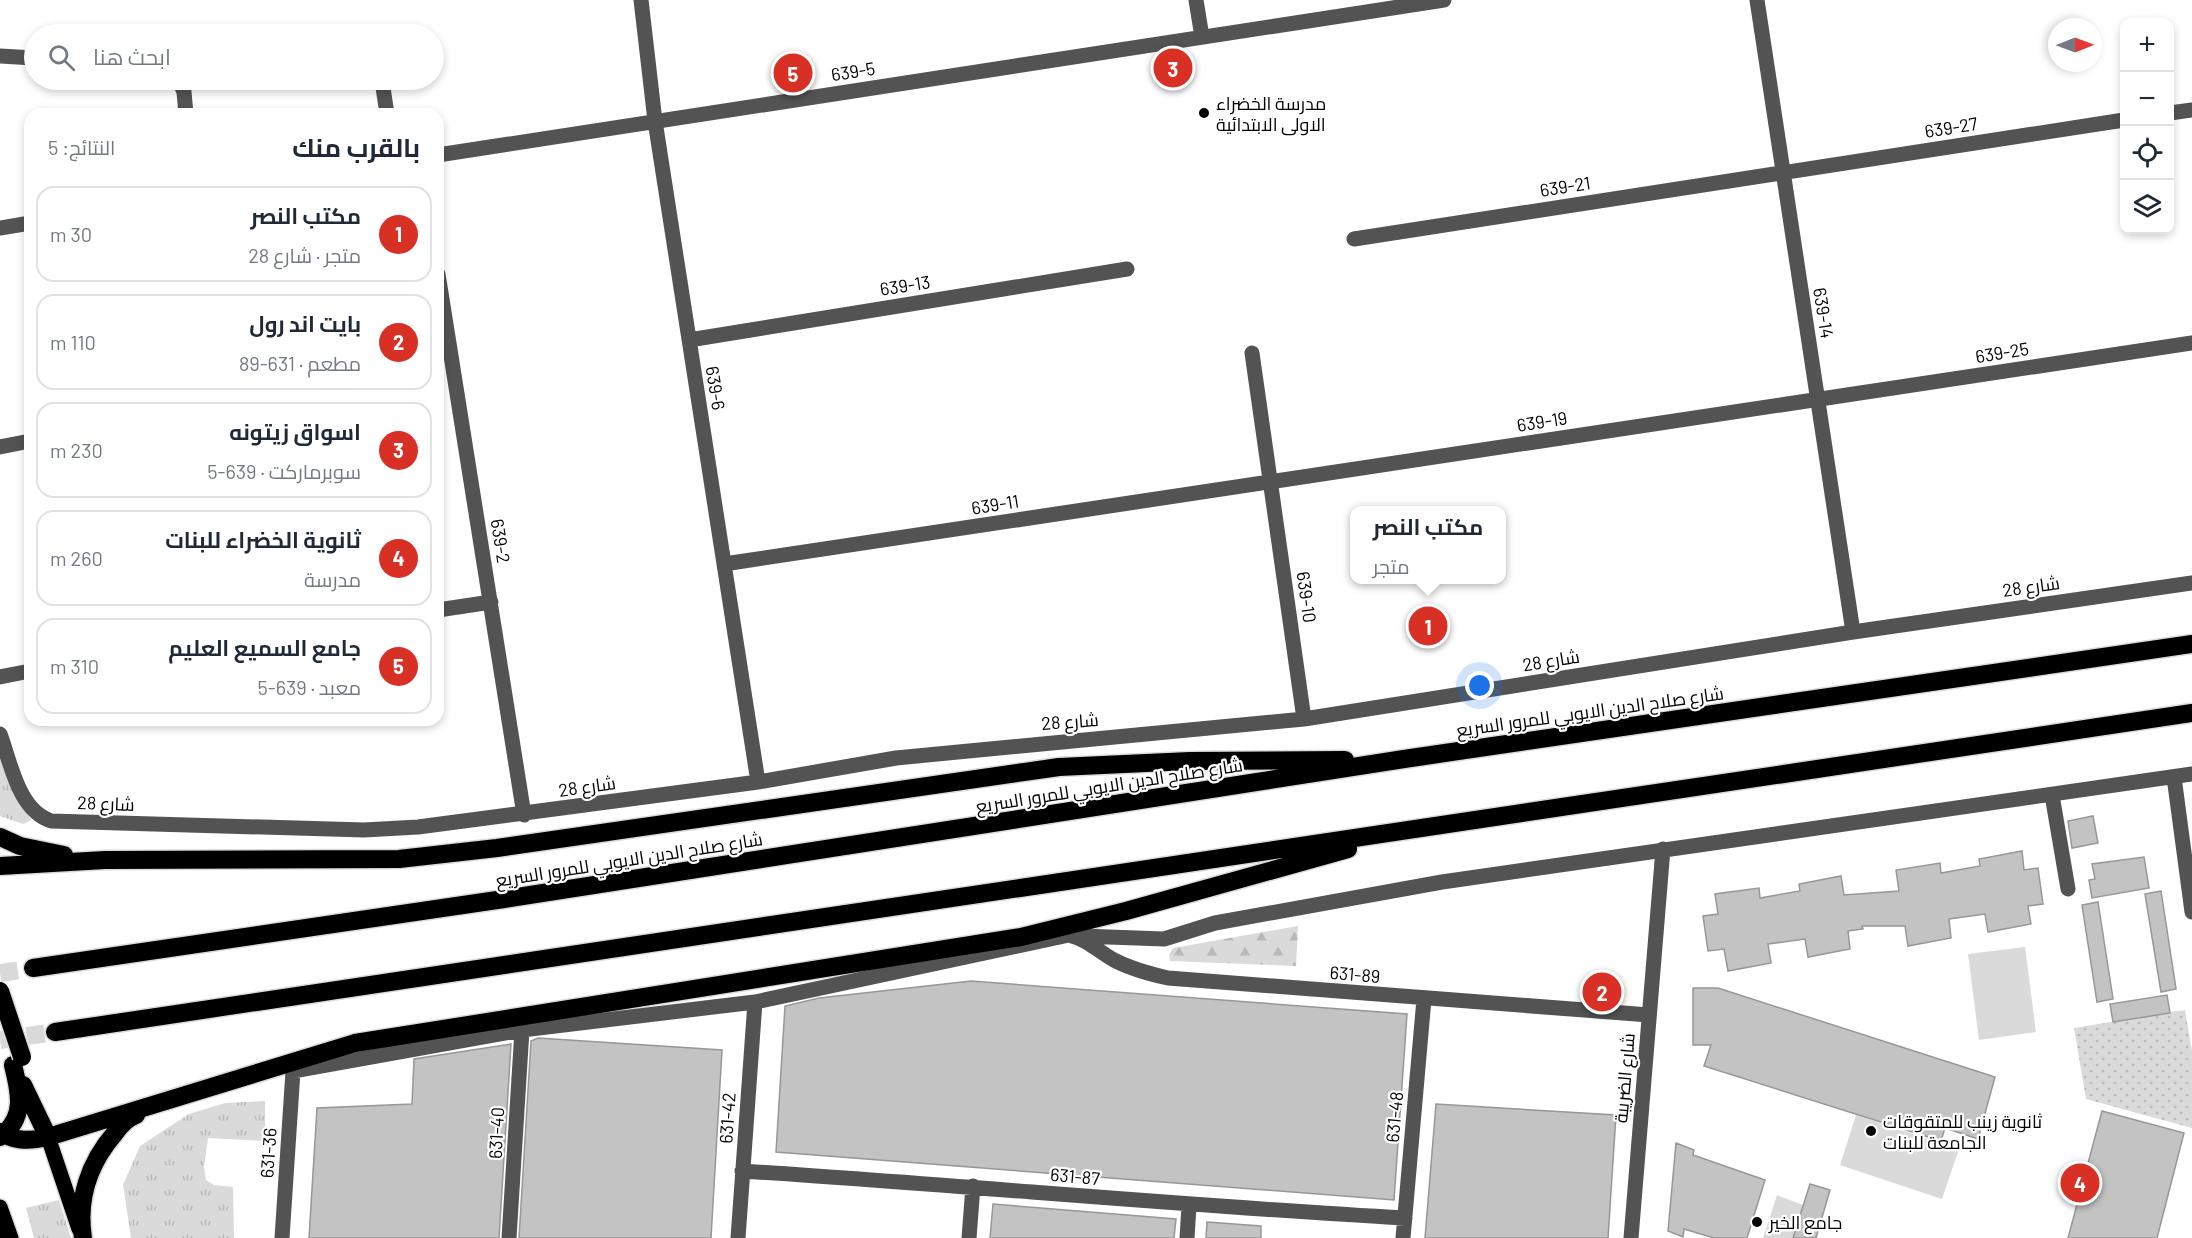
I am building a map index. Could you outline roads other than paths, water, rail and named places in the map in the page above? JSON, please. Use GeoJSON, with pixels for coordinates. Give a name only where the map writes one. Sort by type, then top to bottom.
{"type":"FeatureCollection","features":[{"type":"Feature","properties":{"kind":"highway","name":"شارع صلاح الدين الايوبي للمرور السريع"},"geometry":{"type":"LineString","coordinates":[[33,968],[261,932],[504,899],[1404,759],[2192,644]]}},
{"type":"Feature","properties":{"kind":"highway"},"geometry":{"type":"LineString","coordinates":[[56,1032],[2192,713]]}},
{"type":"Feature","properties":{"kind":"highway"},"geometry":{"type":"LineString","coordinates":[[0,866],[105,860],[399,860],[509,847],[1059,767],[1190,761],[1404,759]]}},
{"type":"Feature","properties":{"kind":"highway"},"geometry":{"type":"LineString","coordinates":[[82,1238],[80,1220],[85,1186],[98,1155],[131,1116],[234,1078],[355,1043],[1021,937],[1126,911],[1413,831]]}},
{"type":"Feature","properties":{"kind":"highway"},"geometry":{"type":"LineString","coordinates":[[0,837],[20,846],[105,860]]}},
{"type":"Feature","properties":{"kind":"highway"},"geometry":{"type":"LineString","coordinates":[[0,990],[40,1139]]}},
{"type":"Feature","properties":{"kind":"highway"},"geometry":{"type":"LineString","coordinates":[[1,1136],[10,1130],[19,1114],[18,1061]]}},
{"type":"Feature","properties":{"kind":"highway"},"geometry":{"type":"LineString","coordinates":[[1,1136],[17,1140],[40,1139],[176,1100]]}},
{"type":"Feature","properties":{"kind":"highway"},"geometry":{"type":"LineString","coordinates":[[0,1231],[4,1238]]}},
{"type":"Feature","properties":{"kind":"main road"},"geometry":{"type":"LineString","coordinates":[[40,1139],[82,1238]]}},
{"type":"Feature","properties":{"kind":"main road"},"geometry":{"type":"LineString","coordinates":[[0,1207],[11,1238]]}},
{"type":"Feature","properties":{"kind":"street","name":"639-6"},"geometry":{"type":"LineString","coordinates":[[641,0],[654,122],[758,782]]}},
{"type":"Feature","properties":{"kind":"street"},"geometry":{"type":"LineString","coordinates":[[1196,0],[1202,37]]}},
{"type":"Feature","properties":{"kind":"street","name":"639-5"},"geometry":{"type":"LineString","coordinates":[[444,154],[1444,0]]}},
{"type":"Feature","properties":{"kind":"street","name":"639-14"},"geometry":{"type":"LineString","coordinates":[[1757,0],[1853,632]]}},
{"type":"Feature","properties":{"kind":"street"},"geometry":{"type":"LineString","coordinates":[[0,56],[24,57]]}},
{"type":"Feature","properties":{"kind":"street"},"geometry":{"type":"LineString","coordinates":[[183,90],[185,108]]}},
{"type":"Feature","properties":{"kind":"street"},"geometry":{"type":"LineString","coordinates":[[383,90],[386,108]]}},
{"type":"Feature","properties":{"kind":"street"},"geometry":{"type":"LineString","coordinates":[[2174,112],[2192,110]]}},
{"type":"Feature","properties":{"kind":"street","name":"639-27"},"geometry":{"type":"LineString","coordinates":[[1783,172],[2120,121]]}},
{"type":"Feature","properties":{"kind":"street","name":"639-21"},"geometry":{"type":"LineString","coordinates":[[1354,239],[1783,172]]}},
{"type":"Feature","properties":{"kind":"street"},"geometry":{"type":"LineString","coordinates":[[0,228],[24,224]]}},
{"type":"Feature","properties":{"kind":"street","name":"639-13"},"geometry":{"type":"LineString","coordinates":[[689,340],[1127,269]]}},
{"type":"Feature","properties":{"kind":"street","name":"639-25"},"geometry":{"type":"LineString","coordinates":[[1818,400],[2192,343]]}},
{"type":"Feature","properties":{"kind":"street","name":"639-2"},"geometry":{"type":"LineString","coordinates":[[444,346],[446,370],[490,602],[524,815]]}},
{"type":"Feature","properties":{"kind":"street","name":"639-10"},"geometry":{"type":"LineString","coordinates":[[1252,353],[1304,718]]}},
{"type":"Feature","properties":{"kind":"street","name":"639-19"},"geometry":{"type":"LineString","coordinates":[[1271,481],[1818,400]]}},
{"type":"Feature","properties":{"kind":"street"},"geometry":{"type":"LineString","coordinates":[[0,447],[24,442]]}},
{"type":"Feature","properties":{"kind":"street","name":"639-11"},"geometry":{"type":"LineString","coordinates":[[724,564],[1271,481]]}},
{"type":"Feature","properties":{"kind":"street","name":"شارع 28"},"geometry":{"type":"LineString","coordinates":[[0,734],[25,799],[35,813],[51,821],[364,830],[418,827],[524,815],[965,750],[1304,718],[1853,632],[2192,583]]}},
{"type":"Feature","properties":{"kind":"street"},"geometry":{"type":"LineString","coordinates":[[444,609],[490,602]]}},
{"type":"Feature","properties":{"kind":"street"},"geometry":{"type":"LineString","coordinates":[[0,677],[24,672]]}},
{"type":"Feature","properties":{"kind":"street"},"geometry":{"type":"LineString","coordinates":[[1021,937],[1069,935],[1164,939],[1215,923],[1442,882],[2192,774]]}},
{"type":"Feature","properties":{"kind":"street"},"geometry":{"type":"LineString","coordinates":[[2174,777],[2192,912]]}},
{"type":"Feature","properties":{"kind":"street"},"geometry":{"type":"LineString","coordinates":[[2052,795],[2067,889]]}},
{"type":"Feature","properties":{"kind":"street","name":"شارع الضريبة"},"geometry":{"type":"LineString","coordinates":[[1631,1238],[1663,849]]}},
{"type":"Feature","properties":{"kind":"street"},"geometry":{"type":"LineString","coordinates":[[522,1030],[755,1002],[1069,935]]}},
{"type":"Feature","properties":{"kind":"street","name":"631-89"},"geometry":{"type":"LineString","coordinates":[[1069,935],[1092,944],[1120,963],[1168,978],[1649,1015]]}},
{"type":"Feature","properties":{"kind":"street","name":"631-48"},"geometry":{"type":"LineString","coordinates":[[1404,1238],[1424,999]]}},
{"type":"Feature","properties":{"kind":"street","name":"631-42"},"geometry":{"type":"LineString","coordinates":[[738,1238],[755,1002]]}},
{"type":"Feature","properties":{"kind":"street","name":"631-36"},"geometry":{"type":"LineString","coordinates":[[282,1238],[293,1071],[522,1030]]}},
{"type":"Feature","properties":{"kind":"street","name":"631-40"},"geometry":{"type":"LineString","coordinates":[[510,1238],[522,1030]]}},
{"type":"Feature","properties":{"kind":"street","name":"631-87"},"geometry":{"type":"LineString","coordinates":[[742,1171],[973,1186],[1189,1206],[1405,1218]]}},
{"type":"Feature","properties":{"kind":"street"},"geometry":{"type":"LineString","coordinates":[[969,1238],[973,1186]]}},
{"type":"Feature","properties":{"kind":"street"},"geometry":{"type":"LineString","coordinates":[[1187,1238],[1189,1206]]}},
{"type":"Feature","properties":{"kind":"tunnel"},"geometry":{"type":"LineString","coordinates":[[0,973],[33,968]]}},
{"type":"Feature","properties":{"kind":"tunnel"},"geometry":{"type":"LineString","coordinates":[[0,1040],[55,1032]]}},
{"type":"Feature","properties":{"kind":"place","name":"اسواق زيتونه"},"geometry":{"type":"Point","coordinates":[1173,68]}},
{"type":"Feature","properties":{"kind":"place","name":"جامع السميع العليم"},"geometry":{"type":"Point","coordinates":[793,73]}},
{"type":"Feature","properties":{"kind":"place","name":"مدرسة الخضراء الاولى الابتدائية"},"geometry":{"type":"Point","coordinates":[1204,113]}},
{"type":"Feature","properties":{"kind":"place","name":"مكتب النصر"},"geometry":{"type":"Point","coordinates":[1428,626]}},
{"type":"Feature","properties":{"kind":"place","name":"بايت اند رول"},"geometry":{"type":"Point","coordinates":[1602,992]}},
{"type":"Feature","properties":{"kind":"place","name":"ثانوية زينب للمتقوقات الجامعة للبنات"},"geometry":{"type":"Point","coordinates":[1871,1131]}},
{"type":"Feature","properties":{"kind":"place","name":"ثانوية الخضراء للبنات"},"geometry":{"type":"Point","coordinates":[2080,1183]}},
{"type":"Feature","properties":{"kind":"place","name":"جامع الخير"},"geometry":{"type":"Point","coordinates":[1757,1222]}}]}
